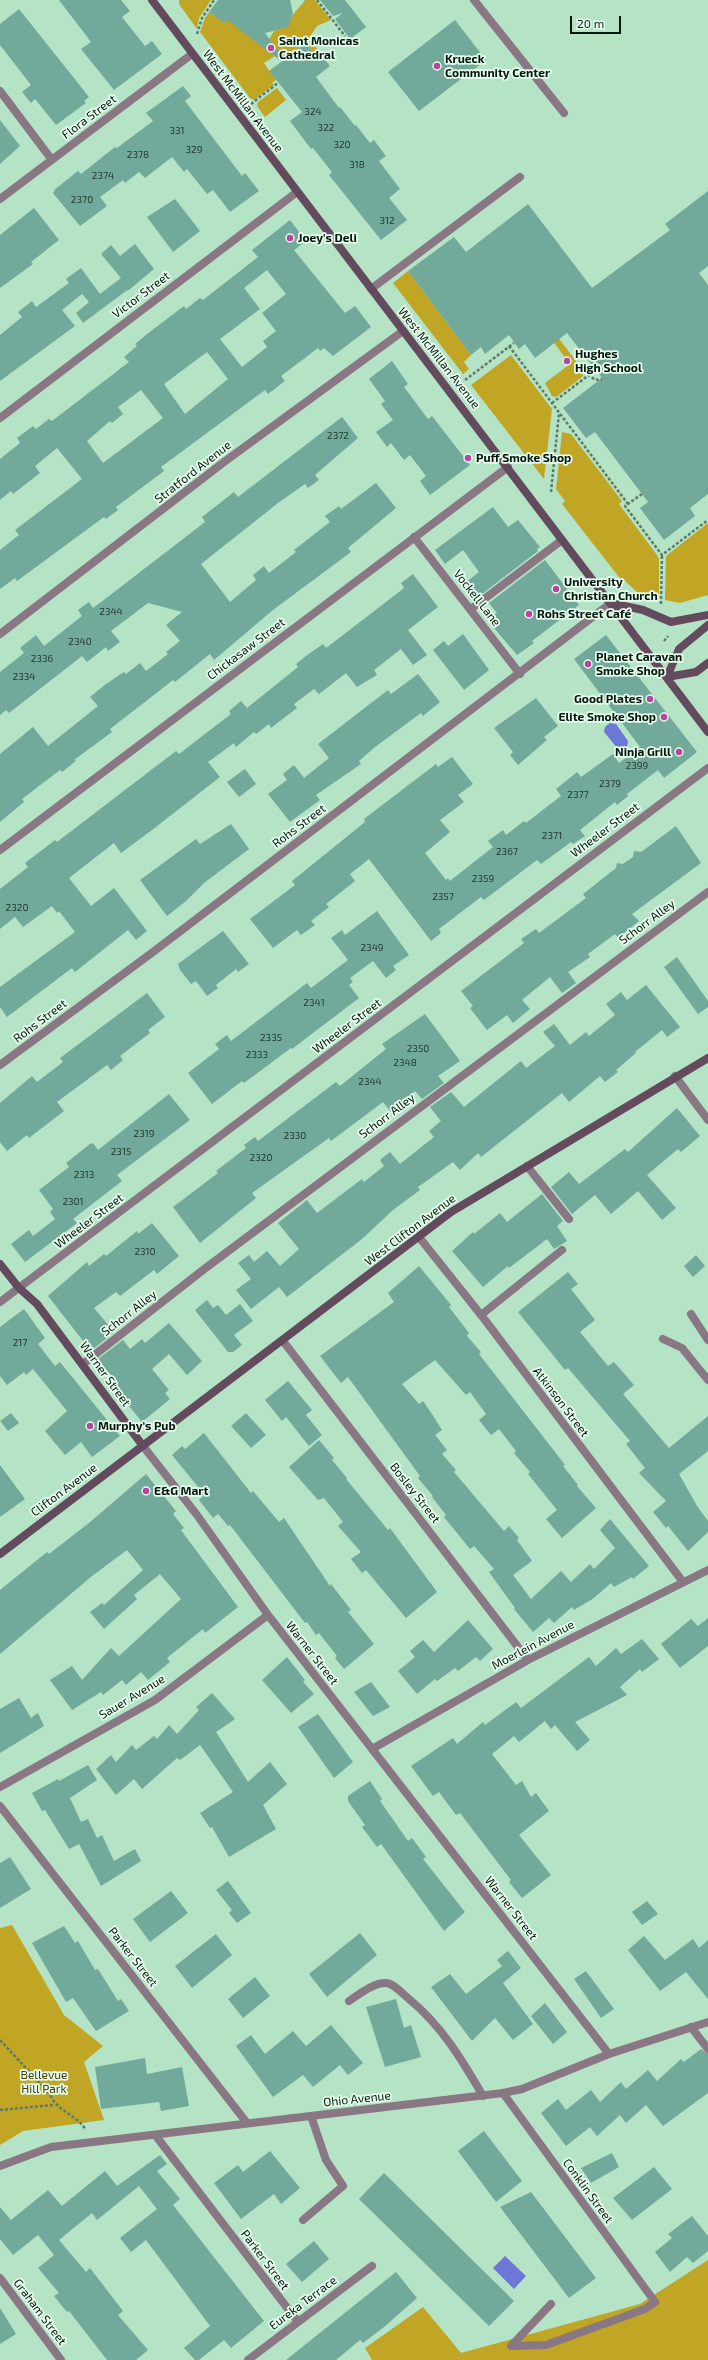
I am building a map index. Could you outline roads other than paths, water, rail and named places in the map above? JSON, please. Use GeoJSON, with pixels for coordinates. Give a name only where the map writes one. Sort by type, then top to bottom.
{"type":"FeatureCollection","features":[{"type":"Feature","properties":{"kind":"main road","name":"West McMillan Avenue"},"geometry":{"type":"LineString","coordinates":[[152,0],[708,732]]}},
{"type":"Feature","properties":{"kind":"main road"},"geometry":{"type":"LineString","coordinates":[[611,604],[644,610],[671,622],[708,615]]}},
{"type":"Feature","properties":{"kind":"main road"},"geometry":{"type":"LineString","coordinates":[[667,677],[679,649],[708,625]]}},
{"type":"Feature","properties":{"kind":"main road"},"geometry":{"type":"LineString","coordinates":[[667,677],[696,672],[708,663]]}},
{"type":"Feature","properties":{"kind":"main road","name":"West Clifton Avenue"},"geometry":{"type":"LineString","coordinates":[[143,1446],[419,1238],[451,1212],[708,1058]]}},
{"type":"Feature","properties":{"kind":"main road","name":"Warner Street"},"geometry":{"type":"LineString","coordinates":[[0,1264],[19,1288],[37,1304],[143,1446]]}},
{"type":"Feature","properties":{"kind":"main road","name":"Clifton Avenue"},"geometry":{"type":"LineString","coordinates":[[0,1554],[143,1446]]}},
{"type":"Feature","properties":{"kind":"street"},"geometry":{"type":"LineString","coordinates":[[474,0],[564,113]]}},
{"type":"Feature","properties":{"kind":"street","name":"Flora Street"},"geometry":{"type":"LineString","coordinates":[[0,199],[192,54]]}},
{"type":"Feature","properties":{"kind":"street"},"geometry":{"type":"LineString","coordinates":[[0,91],[52,160]]}},
{"type":"Feature","properties":{"kind":"street"},"geometry":{"type":"LineString","coordinates":[[371,288],[520,177]]}},
{"type":"Feature","properties":{"kind":"street","name":"Victor Street"},"geometry":{"type":"LineString","coordinates":[[0,418],[297,192]]}},
{"type":"Feature","properties":{"kind":"street","name":"Stratford Avenue"},"geometry":{"type":"LineString","coordinates":[[0,634],[224,462],[402,331]]}},
{"type":"Feature","properties":{"kind":"street","name":"Chickasaw Street"},"geometry":{"type":"LineString","coordinates":[[0,850],[508,467]]}},
{"type":"Feature","properties":{"kind":"street","name":"Vockell Lane"},"geometry":{"type":"LineString","coordinates":[[414,537],[520,674]]}},
{"type":"Feature","properties":{"kind":"street"},"geometry":{"type":"LineString","coordinates":[[471,609],[562,540]]}},
{"type":"Feature","properties":{"kind":"street","name":"Rohs Street"},"geometry":{"type":"LineString","coordinates":[[0,1065],[611,604]]}},
{"type":"Feature","properties":{"kind":"street","name":"Wheeler Street"},"geometry":{"type":"LineString","coordinates":[[0,1302],[708,768]]}},
{"type":"Feature","properties":{"kind":"street","name":"Schorr Alley"},"geometry":{"type":"LineString","coordinates":[[83,1364],[210,1265],[708,892]]}},
{"type":"Feature","properties":{"kind":"street"},"geometry":{"type":"LineString","coordinates":[[676,1076],[708,1120]]}},
{"type":"Feature","properties":{"kind":"street"},"geometry":{"type":"LineString","coordinates":[[527,1166],[569,1219]]}},
{"type":"Feature","properties":{"kind":"street","name":"Atkinson Street"},"geometry":{"type":"LineString","coordinates":[[419,1238],[481,1315],[683,1582]]}},
{"type":"Feature","properties":{"kind":"street"},"geometry":{"type":"LineString","coordinates":[[481,1315],[562,1250]]}},
{"type":"Feature","properties":{"kind":"street"},"geometry":{"type":"LineString","coordinates":[[691,1314],[708,1340]]}},
{"type":"Feature","properties":{"kind":"street"},"geometry":{"type":"LineString","coordinates":[[663,1338],[682,1348],[708,1380]]}},
{"type":"Feature","properties":{"kind":"street","name":"Bosley Street"},"geometry":{"type":"LineString","coordinates":[[283,1341],[528,1660]]}},
{"type":"Feature","properties":{"kind":"street","name":"Warner Street"},"geometry":{"type":"LineString","coordinates":[[143,1446],[197,1515],[268,1615],[609,2054]]}},
{"type":"Feature","properties":{"kind":"street","name":"Moerlein Avenue"},"geometry":{"type":"LineString","coordinates":[[372,1749],[528,1660],[708,1570]]}},
{"type":"Feature","properties":{"kind":"street","name":"Sauer Avenue"},"geometry":{"type":"LineString","coordinates":[[0,1787],[155,1700],[268,1615]]}},
{"type":"Feature","properties":{"kind":"street","name":"Parker Street"},"geometry":{"type":"LineString","coordinates":[[0,1806],[247,2123]]}},
{"type":"Feature","properties":{"kind":"street"},"geometry":{"type":"LineString","coordinates":[[349,2001],[381,1983],[390,1983],[422,2010],[458,2052],[483,2096]]}},
{"type":"Feature","properties":{"kind":"street","name":"Ohio Avenue"},"geometry":{"type":"LineString","coordinates":[[0,2166],[51,2148],[503,2093],[522,2089],[609,2054],[708,2022]]}},
{"type":"Feature","properties":{"kind":"street"},"geometry":{"type":"LineString","coordinates":[[691,2027],[708,2049]]}},
{"type":"Feature","properties":{"kind":"street","name":"Conklin Street"},"geometry":{"type":"LineString","coordinates":[[503,2093],[654,2302],[644,2309],[546,2344],[511,2346],[551,2304]]}},
{"type":"Feature","properties":{"kind":"street"},"geometry":{"type":"LineString","coordinates":[[303,2220],[343,2186],[326,2160],[311,2116]]}},
{"type":"Feature","properties":{"kind":"street","name":"Parker Street"},"geometry":{"type":"LineString","coordinates":[[156,2136],[298,2322]]}},
{"type":"Feature","properties":{"kind":"street","name":"Eureka Terrace"},"geometry":{"type":"LineString","coordinates":[[248,2360],[372,2266]]}},
{"type":"Feature","properties":{"kind":"street","name":"Graham Street"},"geometry":{"type":"LineString","coordinates":[[0,2278],[60,2360]]}},
{"type":"Feature","properties":{"kind":"water"},"geometry":{"type":"Polygon","coordinates":[[[610,723],[616,724],[628,741],[627,747],[623,750],[618,749],[604,732],[605,727],[610,723]]]}},
{"type":"Feature","properties":{"kind":"water"},"geometry":{"type":"Polygon","coordinates":[[[505,2256],[526,2276],[514,2289],[493,2268],[505,2256]]]}},
{"type":"Feature","properties":{"kind":"place","name":"Saint Monicas Cathedral"},"geometry":{"type":"Point","coordinates":[271,48]}},
{"type":"Feature","properties":{"kind":"place","name":"Krueck Community Center"},"geometry":{"type":"Point","coordinates":[437,66]}},
{"type":"Feature","properties":{"kind":"place","name":"Joey's Deli"},"geometry":{"type":"Point","coordinates":[290,238]}},
{"type":"Feature","properties":{"kind":"place","name":"Hughes High School"},"geometry":{"type":"Point","coordinates":[567,361]}},
{"type":"Feature","properties":{"kind":"place","name":"Puff Smoke Shop"},"geometry":{"type":"Point","coordinates":[468,458]}},
{"type":"Feature","properties":{"kind":"place","name":"University Christian Church"},"geometry":{"type":"Point","coordinates":[556,589]}},
{"type":"Feature","properties":{"kind":"place","name":"Rohs Street Café"},"geometry":{"type":"Point","coordinates":[529,614]}},
{"type":"Feature","properties":{"kind":"place","name":"Planet Caravan Smoke Shop"},"geometry":{"type":"Point","coordinates":[588,664]}},
{"type":"Feature","properties":{"kind":"place","name":"Good Plates"},"geometry":{"type":"Point","coordinates":[650,699]}},
{"type":"Feature","properties":{"kind":"place","name":"Elite Smoke Shop"},"geometry":{"type":"Point","coordinates":[664,717]}},
{"type":"Feature","properties":{"kind":"place","name":"Ninja Grill"},"geometry":{"type":"Point","coordinates":[679,752]}},
{"type":"Feature","properties":{"kind":"place","name":"Murphy’s Pub"},"geometry":{"type":"Point","coordinates":[90,1426]}},
{"type":"Feature","properties":{"kind":"place","name":"E&G Mart"},"geometry":{"type":"Point","coordinates":[146,1491]}},
{"type":"Feature","properties":{"kind":"park label","name":"Bellevue Hill Park"},"geometry":{"type":"Point","coordinates":[44,2082]}}]}
